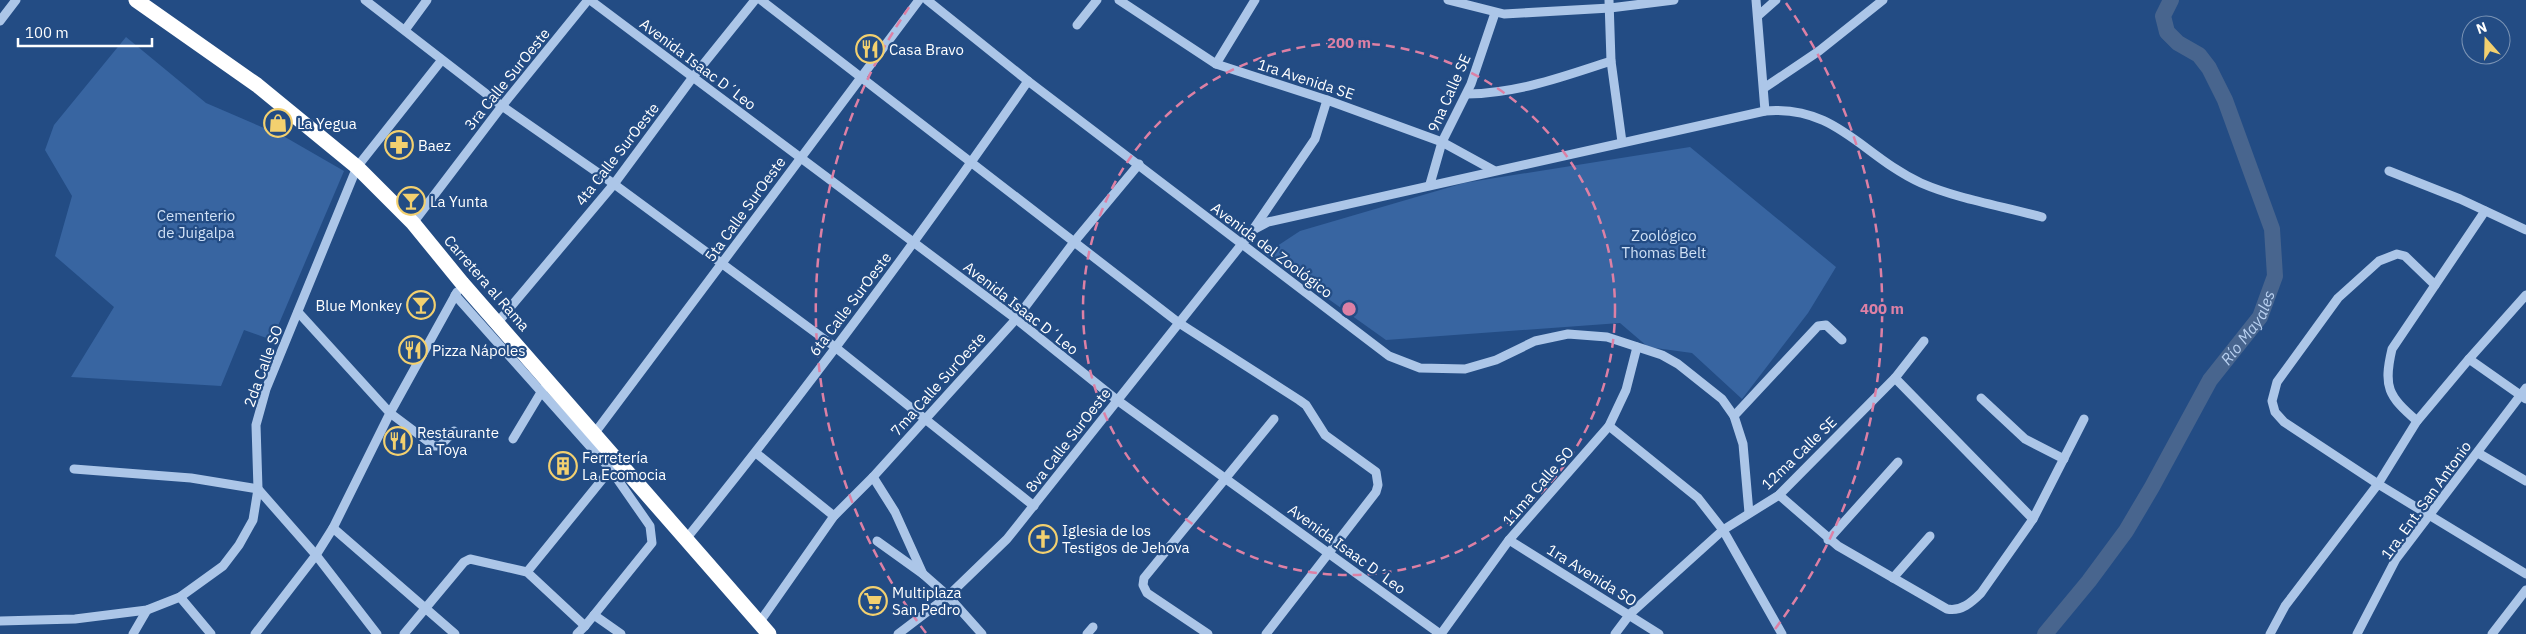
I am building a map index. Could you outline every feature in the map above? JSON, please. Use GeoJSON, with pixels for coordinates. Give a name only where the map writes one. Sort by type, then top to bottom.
{"type":"FeatureCollection","features":[{"type":"Feature","properties":{"kind":"highway","name":"Carretera al Rama"},"geometry":{"type":"LineString","coordinates":[[145,2],[257,85],[357,167],[413,223],[458,289],[498,322],[544,386],[594,434],[614,465],[686,539],[764,628]]}},
{"type":"Feature","properties":{"kind":"street"},"geometry":{"type":"LineString","coordinates":[[0,21],[16,0]]}},
{"type":"Feature","properties":{"kind":"street"},"geometry":{"type":"LineString","coordinates":[[365,0],[502,106],[614,184],[835,347],[1034,506]]}},
{"type":"Feature","properties":{"kind":"street"},"geometry":{"type":"LineString","coordinates":[[405,30],[428,0]]}},
{"type":"Feature","properties":{"kind":"street","name":"Avenida Isaac D´Leo"},"geometry":{"type":"LineString","coordinates":[[589,0],[1016,320],[1117,400],[1440,634]]}},
{"type":"Feature","properties":{"kind":"street","name":"3ra Calle SurOeste"},"geometry":{"type":"LineString","coordinates":[[413,223],[502,106],[589,0]]}},
{"type":"Feature","properties":{"kind":"street","name":"4ta Calle SurOeste"},"geometry":{"type":"LineString","coordinates":[[498,322],[614,184],[692,78],[755,0]]}},
{"type":"Feature","properties":{"kind":"street"},"geometry":{"type":"LineString","coordinates":[[762,0],[861,79],[972,162],[1179,323],[1306,405],[1325,436],[1376,472],[1378,485],[1376,492],[1266,634]]}},
{"type":"Feature","properties":{"kind":"street","name":"5ta Calle SurOeste"},"geometry":{"type":"LineString","coordinates":[[594,434],[919,0]]}},
{"type":"Feature","properties":{"kind":"street","name":"Avenida del Zoológico"},"geometry":{"type":"LineString","coordinates":[[927,0],[1028,81],[1140,164],[1242,245],[1389,356],[1420,368],[1465,368],[1496,360],[1535,341],[1568,334],[1598,336],[1662,355],[1678,364],[1722,399],[1734,416],[1743,444],[1749,512]]}},
{"type":"Feature","properties":{"kind":"street"},"geometry":{"type":"LineString","coordinates":[[1077,25],[1097,0]]}},
{"type":"Feature","properties":{"kind":"street","name":"1ra Avenida SE"},"geometry":{"type":"LineString","coordinates":[[1119,0],[1216,64],[1327,100],[1442,142],[1493,170]]}},
{"type":"Feature","properties":{"kind":"street"},"geometry":{"type":"LineString","coordinates":[[1216,64],[1255,0]]}},
{"type":"Feature","properties":{"kind":"street"},"geometry":{"type":"LineString","coordinates":[[1448,0],[1495,13],[1674,0]]}},
{"type":"Feature","properties":{"kind":"street"},"geometry":{"type":"LineString","coordinates":[[1756,0],[1759,14],[1765,111]]}},
{"type":"Feature","properties":{"kind":"street"},"geometry":{"type":"LineString","coordinates":[[1759,14],[1776,0]]}},
{"type":"Feature","properties":{"kind":"street"},"geometry":{"type":"LineString","coordinates":[[1764,88],[1819,51],[1883,0]]}},
{"type":"Feature","properties":{"kind":"street"},"geometry":{"type":"LineString","coordinates":[[1609,4],[1611,61],[1622,142]]}},
{"type":"Feature","properties":{"kind":"street","name":"9na Calle SE"},"geometry":{"type":"LineString","coordinates":[[1430,184],[1442,142],[1467,94],[1495,13]]}},
{"type":"Feature","properties":{"kind":"street","name":"2da Calle SO"},"geometry":{"type":"LineString","coordinates":[[0,621],[75,619],[147,610],[180,597],[223,566],[240,545],[253,520],[258,489],[256,425],[266,389],[357,167],[441,60]]}},
{"type":"Feature","properties":{"kind":"street"},"geometry":{"type":"LineString","coordinates":[[1467,94],[1497,93],[1526,88],[1611,61]]}},
{"type":"Feature","properties":{"kind":"street","name":"6ta Calle SurOeste"},"geometry":{"type":"LineString","coordinates":[[686,539],[756,453],[972,162],[1028,81]]}},
{"type":"Feature","properties":{"kind":"street","name":"8va Calle SurOeste"},"geometry":{"type":"LineString","coordinates":[[898,634],[948,596],[1007,539],[1034,506],[1253,230],[1314,139],[1327,100]]}},
{"type":"Feature","properties":{"kind":"street"},"geometry":{"type":"LineString","coordinates":[[1253,230],[1268,222],[1287,216],[1430,184],[1765,111],[1792,110],[1807,113],[1832,124],[1920,182],[2042,217]]}},
{"type":"Feature","properties":{"kind":"street","name":"7ma Calle SurOeste"},"geometry":{"type":"LineString","coordinates":[[764,628],[834,516],[873,477],[1016,320],[1074,242],[1140,164]]}},
{"type":"Feature","properties":{"kind":"street"},"geometry":{"type":"LineString","coordinates":[[2389,171],[2526,230]]}},
{"type":"Feature","properties":{"kind":"street"},"geometry":{"type":"LineString","coordinates":[[2417,422],[2399,405],[2390,390],[2386,374],[2392,349],[2485,211]]}},
{"type":"Feature","properties":{"kind":"street"},"geometry":{"type":"LineString","coordinates":[[2435,285],[2405,256],[2397,254],[2379,261],[2338,298],[2277,382],[2272,401],[2275,412],[2284,422],[2378,484],[2526,574]]}},
{"type":"Feature","properties":{"kind":"street"},"geometry":{"type":"LineString","coordinates":[[254,634],[316,555],[333,528],[390,413],[458,289],[614,465],[650,526],[652,543],[577,634]]}},
{"type":"Feature","properties":{"kind":"street"},"geometry":{"type":"LineString","coordinates":[[2270,634],[2285,606],[2378,484],[2417,422],[2469,359],[2526,295]]}},
{"type":"Feature","properties":{"kind":"street"},"geometry":{"type":"LineString","coordinates":[[298,312],[390,413],[434,446],[440,446],[454,431]]}},
{"type":"Feature","properties":{"kind":"street"},"geometry":{"type":"LineString","coordinates":[[1734,416],[1818,326],[1826,325],[1842,340]]}},
{"type":"Feature","properties":{"kind":"street","name":"12ma Calle SE"},"geometry":{"type":"LineString","coordinates":[[1615,634],[1630,614],[1723,530],[1779,495],[1895,378],[1924,341]]}},
{"type":"Feature","properties":{"kind":"street","name":"11ma Calle SO"},"geometry":{"type":"LineString","coordinates":[[1440,634],[1509,540],[1609,426],[1626,390],[1637,347]]}},
{"type":"Feature","properties":{"kind":"street"},"geometry":{"type":"LineString","coordinates":[[2469,359],[2524,394]]}},
{"type":"Feature","properties":{"kind":"street"},"geometry":{"type":"LineString","coordinates":[[1895,378],[2033,519]]}},
{"type":"Feature","properties":{"kind":"street"},"geometry":{"type":"LineString","coordinates":[[513,439],[544,386]]}},
{"type":"Feature","properties":{"kind":"street","name":"1ra. Ent. San Antonio"},"geometry":{"type":"LineString","coordinates":[[2357,634],[2396,559],[2524,394]]}},
{"type":"Feature","properties":{"kind":"street"},"geometry":{"type":"LineString","coordinates":[[1981,398],[2025,439],[2064,459]]}},
{"type":"Feature","properties":{"kind":"street"},"geometry":{"type":"LineString","coordinates":[[1779,495],[1828,540],[1947,609],[1957,610],[1971,602],[1981,592],[2033,519],[2084,418]]}},
{"type":"Feature","properties":{"kind":"street"},"geometry":{"type":"LineString","coordinates":[[1208,634],[1147,593],[1143,585],[1144,578],[1274,419]]}},
{"type":"Feature","properties":{"kind":"street"},"geometry":{"type":"LineString","coordinates":[[1609,426],[1698,498],[1723,530],[1782,634]]}},
{"type":"Feature","properties":{"kind":"street"},"geometry":{"type":"LineString","coordinates":[[2478,452],[2526,481]]}},
{"type":"Feature","properties":{"kind":"street"},"geometry":{"type":"LineString","coordinates":[[756,453],[834,516]]}},
{"type":"Feature","properties":{"kind":"street"},"geometry":{"type":"LineString","coordinates":[[1828,540],[1898,462]]}},
{"type":"Feature","properties":{"kind":"street"},"geometry":{"type":"LineString","coordinates":[[528,572],[614,465]]}},
{"type":"Feature","properties":{"kind":"street"},"geometry":{"type":"LineString","coordinates":[[74,468],[191,478],[258,489],[316,555],[377,634]]}},
{"type":"Feature","properties":{"kind":"street"},"geometry":{"type":"LineString","coordinates":[[873,477],[895,512],[923,574]]}},
{"type":"Feature","properties":{"kind":"street"},"geometry":{"type":"LineString","coordinates":[[333,528],[425,610],[455,634]]}},
{"type":"Feature","properties":{"kind":"street"},"geometry":{"type":"LineString","coordinates":[[1893,578],[1930,536]]}},
{"type":"Feature","properties":{"kind":"street","name":"1ra Avenida SO"},"geometry":{"type":"LineString","coordinates":[[1509,540],[1630,614],[1659,634]]}},
{"type":"Feature","properties":{"kind":"street"},"geometry":{"type":"LineString","coordinates":[[877,541],[923,574],[948,596],[982,634]]}},
{"type":"Feature","properties":{"kind":"street"},"geometry":{"type":"LineString","coordinates":[[404,634],[464,562],[470,559],[528,572],[585,626]]}},
{"type":"Feature","properties":{"kind":"street"},"geometry":{"type":"LineString","coordinates":[[2492,634],[2526,590]]}},
{"type":"Feature","properties":{"kind":"street"},"geometry":{"type":"LineString","coordinates":[[180,597],[211,634]]}},
{"type":"Feature","properties":{"kind":"street"},"geometry":{"type":"LineString","coordinates":[[133,634],[147,610]]}},
{"type":"Feature","properties":{"kind":"street"},"geometry":{"type":"LineString","coordinates":[[594,615],[621,634]]}},
{"type":"Feature","properties":{"kind":"green space","name":"Cementerio de Juigalpa"},"geometry":{"type":"Polygon","coordinates":[[[126,37],[206,103],[285,137],[344,171],[272,340],[244,330],[221,386],[71,377],[114,307],[55,256],[72,196],[45,150],[54,125],[126,37]]]}},
{"type":"Feature","properties":{"kind":"green space","name":"Zoológico Thomas Belt"},"geometry":{"type":"Polygon","coordinates":[[[1690,147],[1836,267],[1808,313],[1742,399],[1692,353],[1648,347],[1620,323],[1386,340],[1265,254],[1300,231],[1464,183],[1690,147]]]}},
{"type":"Feature","properties":{"kind":"waterway","name":"Río Mayales"},"geometry":{"type":"LineString","coordinates":[[2045,634],[2089,581],[2126,531],[2210,380],[2260,317],[2275,276],[2272,229],[2225,100],[2209,68],[2199,55],[2178,43],[2167,32],[2163,16],[2171,0]]}},
{"type":"Feature","properties":{"kind":"place","name":"Casa Bravo"},"geometry":{"type":"Point","coordinates":[870,49]}},
{"type":"Feature","properties":{"kind":"place","name":"La Yegua"},"geometry":{"type":"Point","coordinates":[278,123]}},
{"type":"Feature","properties":{"kind":"place","name":"Baez"},"geometry":{"type":"Point","coordinates":[399,145]}},
{"type":"Feature","properties":{"kind":"place","name":"La Yunta"},"geometry":{"type":"Point","coordinates":[411,201]}},
{"type":"Feature","properties":{"kind":"place","name":"Blue Monkey"},"geometry":{"type":"Point","coordinates":[421,305]}},
{"type":"Feature","properties":{"kind":"place","name":"Pizza Nápoles"},"geometry":{"type":"Point","coordinates":[413,350]}},
{"type":"Feature","properties":{"kind":"place","name":"Restaurante La Toya"},"geometry":{"type":"Point","coordinates":[398,441]}},
{"type":"Feature","properties":{"kind":"place","name":"Ferretería La Ecomocia"},"geometry":{"type":"Point","coordinates":[563,466]}},
{"type":"Feature","properties":{"kind":"place","name":"Iglesia de los Testigos de Jehova"},"geometry":{"type":"Point","coordinates":[1043,539]}},
{"type":"Feature","properties":{"kind":"place","name":"Multiplaza San Pedro"},"geometry":{"type":"Point","coordinates":[873,601]}}]}
